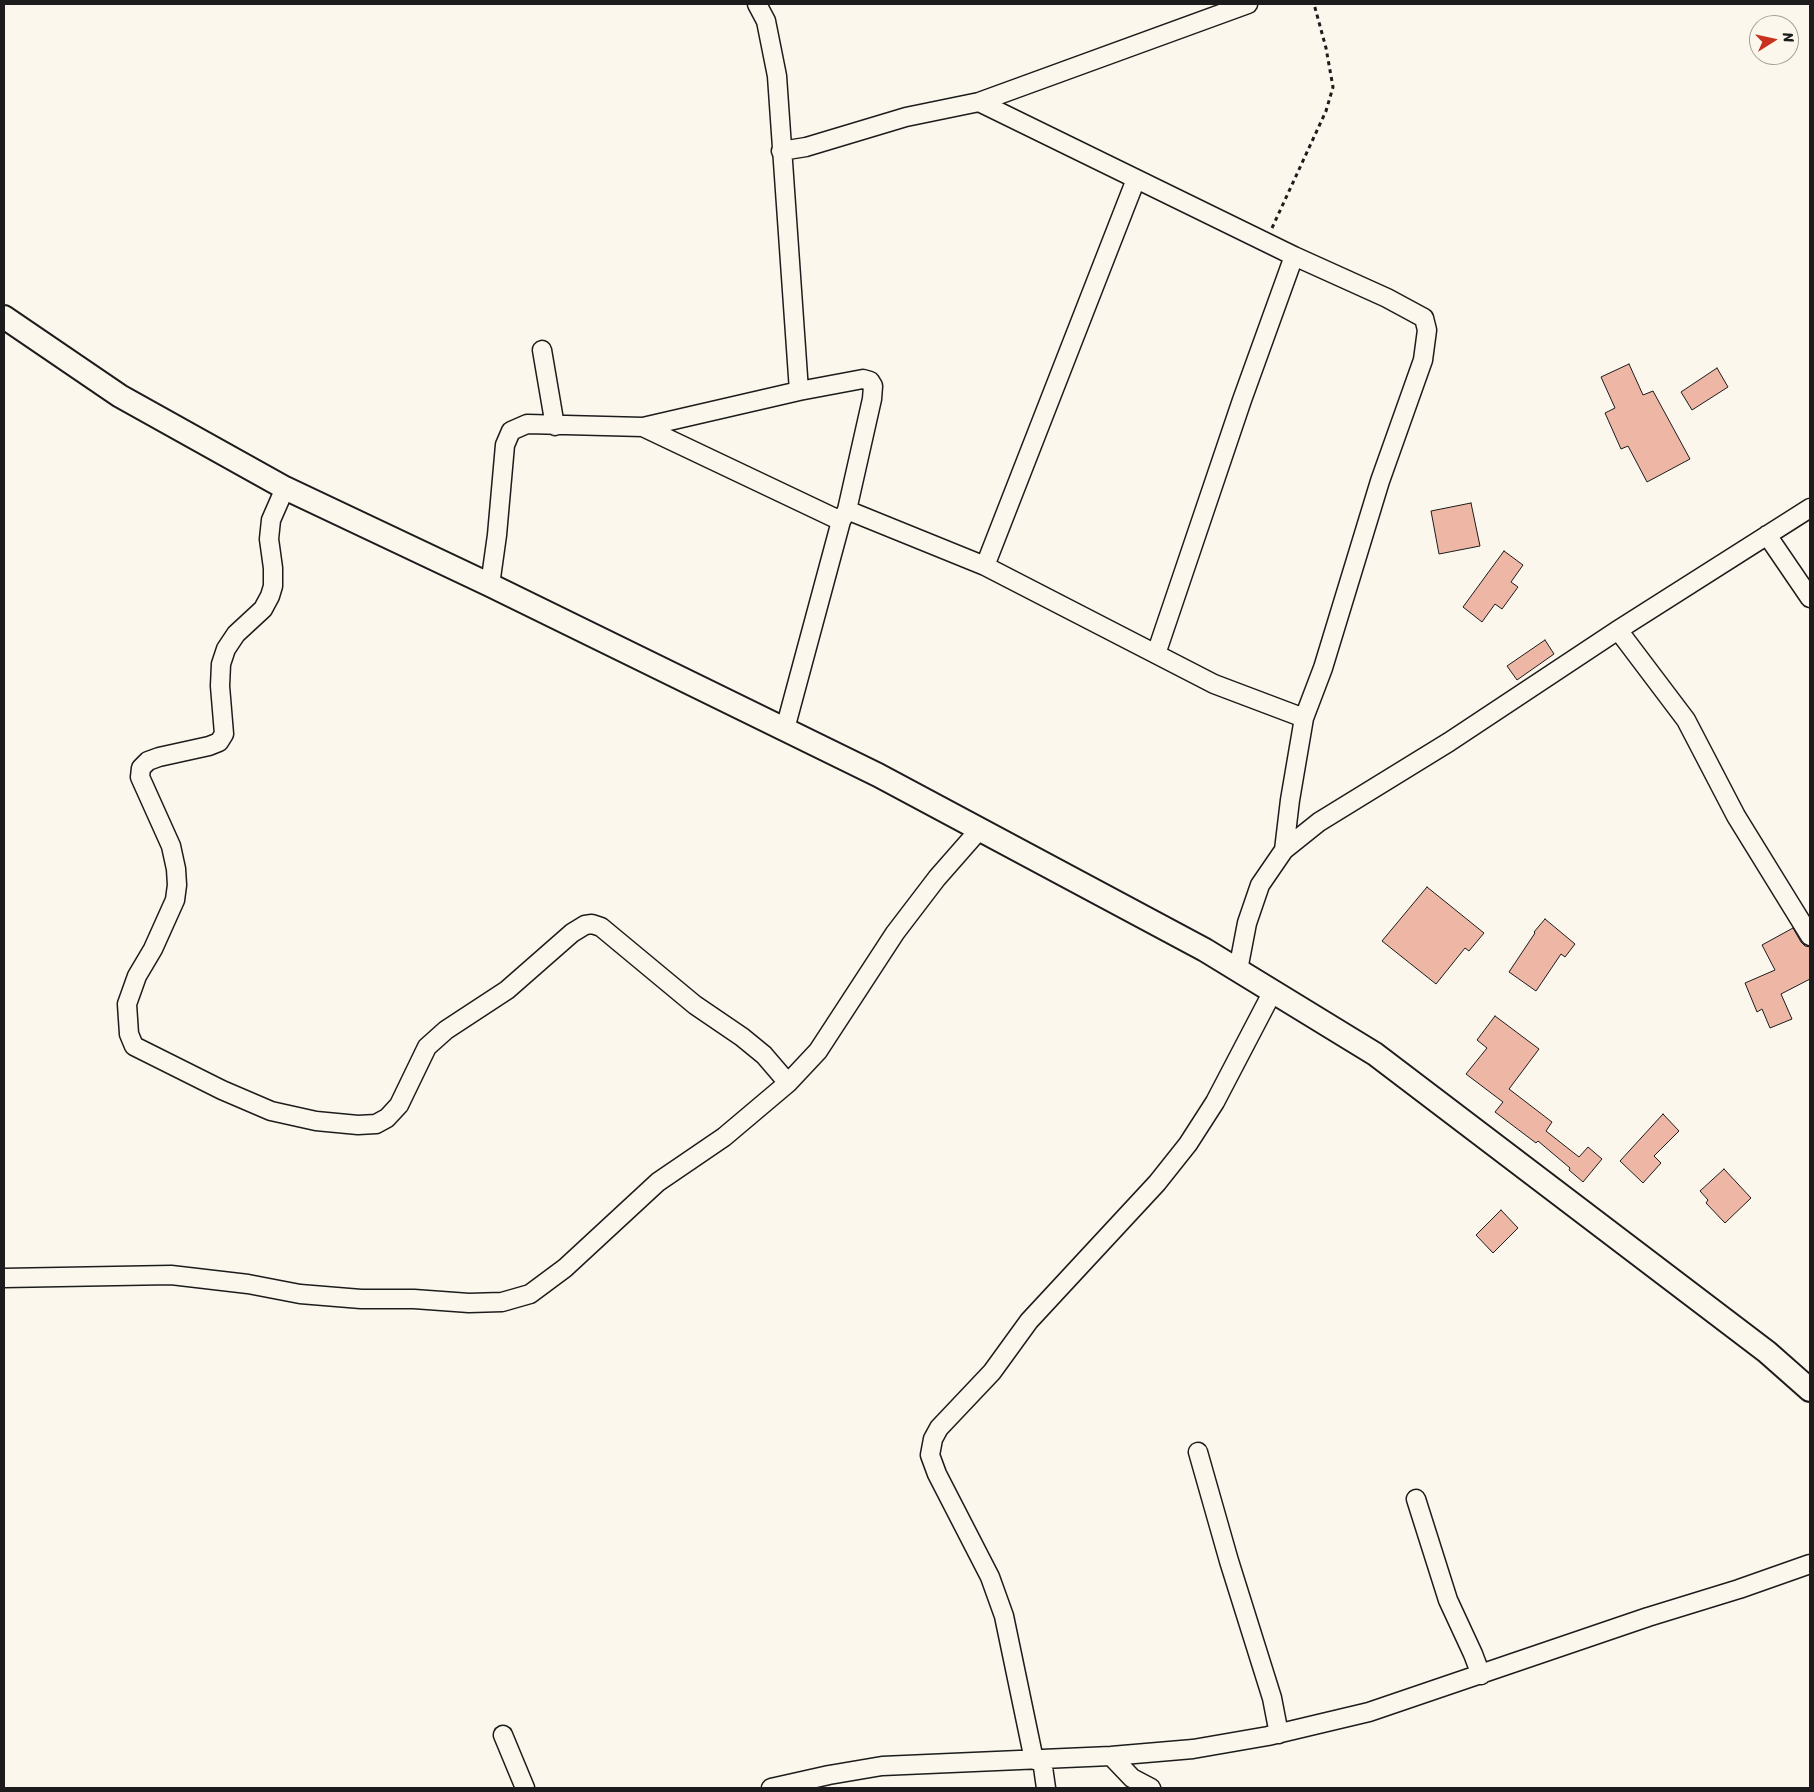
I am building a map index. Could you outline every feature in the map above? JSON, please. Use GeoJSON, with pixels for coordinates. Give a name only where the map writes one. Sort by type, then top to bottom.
{"type":"FeatureCollection","features":[{"type":"Feature","properties":{"kind":"main road"},"geometry":{"type":"LineString","coordinates":[[4,317],[120,396],[285,488],[490,584],[878,775],[1205,950],[1375,1054],[1767,1352],[1810,1390]]}},
{"type":"Feature","properties":{"kind":"street"},"geometry":{"type":"LineString","coordinates":[[756,4],[766,21],[776,76],[799,391]]}},
{"type":"Feature","properties":{"kind":"street"},"geometry":{"type":"LineString","coordinates":[[781,151],[814,144],[906,116],[979,102],[1248,4]]}},
{"type":"Feature","properties":{"kind":"street"},"geometry":{"type":"LineString","coordinates":[[979,102],[1294,256],[1387,298],[1424,318],[1427,330],[1423,360],[1380,480],[1323,668],[1304,718],[1290,800],[1284,850]]}},
{"type":"Feature","properties":{"kind":"street"},"geometry":{"type":"LineString","coordinates":[[985,566],[1136,179]]}},
{"type":"Feature","properties":{"kind":"street"},"geometry":{"type":"LineString","coordinates":[[1156,654],[1242,400],[1294,256]]}},
{"type":"Feature","properties":{"kind":"street"},"geometry":{"type":"LineString","coordinates":[[542,350],[555,426]]}},
{"type":"Feature","properties":{"kind":"street"},"geometry":{"type":"LineString","coordinates":[[490,584],[497,535],[505,445],[511,431],[527,424],[643,427],[799,391],[863,379],[870,381],[872,398],[844,516],[785,729]]}},
{"type":"Feature","properties":{"kind":"street"},"geometry":{"type":"LineString","coordinates":[[643,427],[844,516],[985,566],[1214,684],[1304,718]]}},
{"type":"Feature","properties":{"kind":"street"},"geometry":{"type":"LineString","coordinates":[[285,488],[271,520],[269,539],[273,568],[273,586],[270,596],[263,609],[236,634],[226,649],[221,664],[220,686],[224,734],[219,742],[159,757],[148,761],[141,768],[140,777],[170,846],[176,869],[177,885],[175,900],[153,948],[137,976],[127,1004],[129,1034],[134,1046],[222,1090],[271,1111],[316,1121],[358,1125],[376,1124],[387,1118],[399,1105],[427,1047],[439,1036],[507,990],[572,934],[586,925],[592,924],[601,927],[694,1005],[742,1037],[764,1055],[788,1083]]}},
{"type":"Feature","properties":{"kind":"street"},"geometry":{"type":"LineString","coordinates":[[1238,970],[1247,923],[1260,886],[1284,850],[1319,822],[1449,742],[1618,630],[1810,508]]}},
{"type":"Feature","properties":{"kind":"street"},"geometry":{"type":"LineString","coordinates":[[1767,535],[1810,598]]}},
{"type":"Feature","properties":{"kind":"street"},"geometry":{"type":"LineString","coordinates":[[1618,630],[1686,720],[1736,816],[1810,936]]}},
{"type":"Feature","properties":{"kind":"street"},"geometry":{"type":"LineString","coordinates":[[4,1278],[171,1275],[248,1284],[300,1294],[361,1299],[502,1302],[530,1294],[565,1268],[658,1182],[724,1137],[788,1083],[818,1051],[895,933],[937,878],[980,829]]}},
{"type":"Feature","properties":{"kind":"street"},"geometry":{"type":"LineString","coordinates":[[1046,1788],[1004,1616],[990,1577],[937,1474],[930,1456],[933,1439],[939,1428],[992,1372],[1029,1321],[1157,1183],[1188,1144],[1215,1102],[1273,992]]}},
{"type":"Feature","properties":{"kind":"street"},"geometry":{"type":"LineString","coordinates":[[1198,1452],[1231,1569],[1272,1698],[1279,1734]]}},
{"type":"Feature","properties":{"kind":"street"},"geometry":{"type":"LineString","coordinates":[[1416,1499],[1445,1592],[1481,1675]]}},
{"type":"Feature","properties":{"kind":"street"},"geometry":{"type":"LineString","coordinates":[[771,1788],[882,1766],[1111,1756],[1193,1749],[1279,1734],[1369,1712],[1638,1620],[1739,1589],[1810,1564]]}},
{"type":"Feature","properties":{"kind":"street"},"geometry":{"type":"LineString","coordinates":[[503,1735],[525,1788]]}},
{"type":"Feature","properties":{"kind":"street"},"geometry":{"type":"LineString","coordinates":[[1111,1756],[1132,1778],[1151,1788]]}},
{"type":"Feature","properties":{"kind":"path"},"geometry":{"type":"LineString","coordinates":[[1266,242],[1326,111],[1333,87],[1326,48],[1314,4]]}},
{"type":"Feature","properties":{"kind":"building"},"geometry":{"type":"Polygon","coordinates":[[[1629,364],[1643,395],[1653,391],[1690,459],[1647,482],[1628,446],[1621,449],[1605,413],[1615,408],[1601,377],[1629,364]]]}},
{"type":"Feature","properties":{"kind":"building"},"geometry":{"type":"Polygon","coordinates":[[[1717,368],[1728,387],[1692,410],[1681,392],[1717,368]]]}},
{"type":"Feature","properties":{"kind":"building"},"geometry":{"type":"Polygon","coordinates":[[[1471,503],[1480,546],[1439,554],[1431,511],[1471,503]]]}},
{"type":"Feature","properties":{"kind":"building"},"geometry":{"type":"Polygon","coordinates":[[[1504,551],[1523,565],[1511,582],[1518,587],[1502,609],[1495,604],[1482,622],[1463,607],[1504,551]]]}},
{"type":"Feature","properties":{"kind":"building"},"geometry":{"type":"Polygon","coordinates":[[[1545,640],[1554,654],[1517,680],[1507,666],[1545,640]]]}},
{"type":"Feature","properties":{"kind":"building"},"geometry":{"type":"Polygon","coordinates":[[[1427,887],[1484,933],[1469,951],[1465,948],[1436,984],[1382,941],[1427,887]]]}},
{"type":"Feature","properties":{"kind":"building"},"geometry":{"type":"Polygon","coordinates":[[[1545,919],[1575,944],[1565,957],[1561,954],[1536,991],[1509,972],[1534,932],[1545,919]]]}},
{"type":"Feature","properties":{"kind":"building"},"geometry":{"type":"Polygon","coordinates":[[[1793,928],[1801,942],[1805,946],[1810,947],[1810,979],[1781,994],[1792,1019],[1770,1028],[1762,1009],[1757,1012],[1745,983],[1775,970],[1762,945],[1793,928]]]}},
{"type":"Feature","properties":{"kind":"building"},"geometry":{"type":"Polygon","coordinates":[[[1495,1016],[1539,1049],[1509,1089],[1552,1122],[1546,1131],[1579,1157],[1588,1147],[1602,1159],[1583,1182],[1569,1170],[1570,1168],[1538,1141],[1536,1143],[1495,1112],[1503,1102],[1466,1074],[1487,1048],[1477,1040],[1495,1016]]]}},
{"type":"Feature","properties":{"kind":"building"},"geometry":{"type":"Polygon","coordinates":[[[1663,1114],[1679,1131],[1654,1156],[1661,1163],[1643,1183],[1620,1161],[1663,1114]]]}},
{"type":"Feature","properties":{"kind":"building"},"geometry":{"type":"Polygon","coordinates":[[[1724,1169],[1751,1198],[1725,1223],[1706,1203],[1708,1200],[1700,1191],[1724,1169]]]}},
{"type":"Feature","properties":{"kind":"building"},"geometry":{"type":"Polygon","coordinates":[[[1501,1210],[1518,1228],[1493,1253],[1476,1235],[1501,1210]]]}}]}
